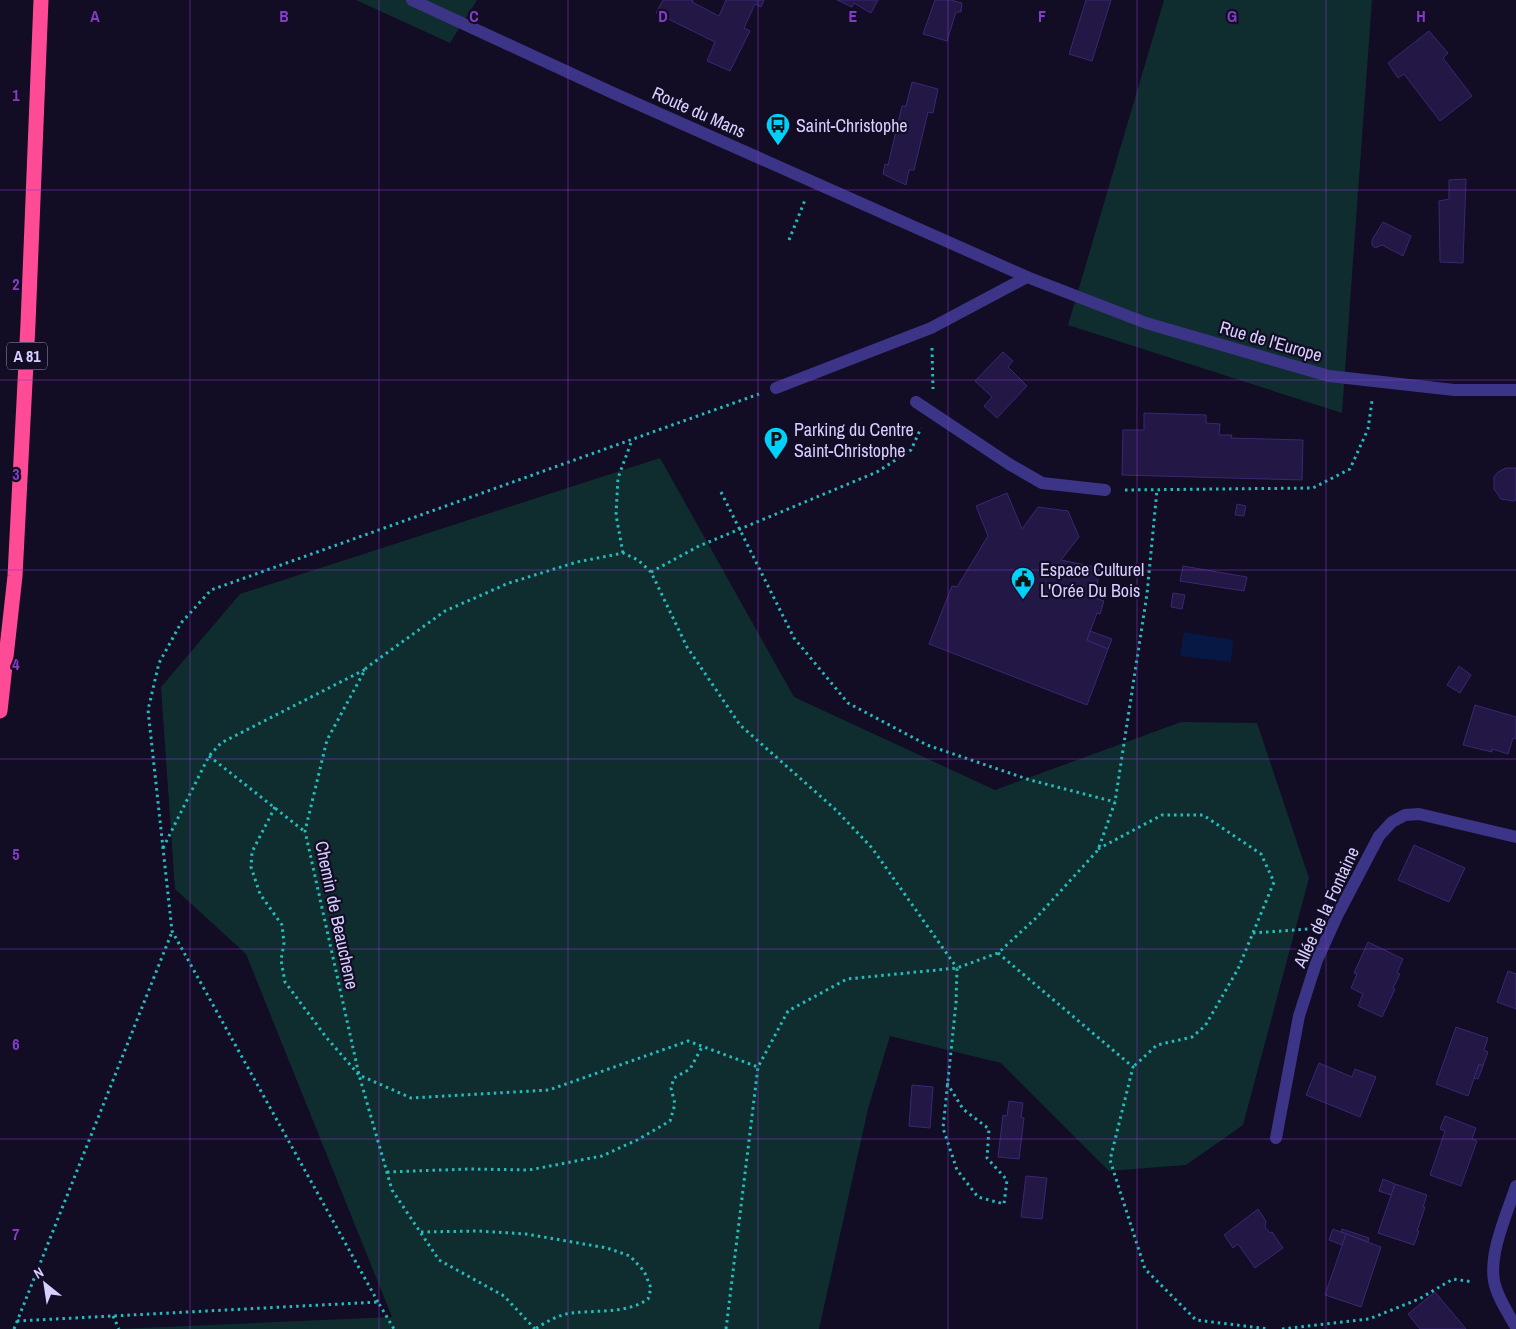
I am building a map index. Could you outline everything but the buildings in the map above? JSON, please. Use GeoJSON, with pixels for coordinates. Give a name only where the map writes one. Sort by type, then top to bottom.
{"type":"FeatureCollection","features":[{"type":"Feature","properties":{"kind":"highway","name":"A 81"},"geometry":{"type":"LineString","coordinates":[[0,711],[15,576],[28,324],[40,0]]}},
{"type":"Feature","properties":{"kind":"street","name":"Route du Mans"},"geometry":{"type":"LineString","coordinates":[[412,0],[613,94],[812,180],[1027,277]]}},
{"type":"Feature","properties":{"kind":"street"},"geometry":{"type":"LineString","coordinates":[[776,388],[931,328],[1027,277]]}},
{"type":"Feature","properties":{"kind":"street","name":"Rue de l'Europe"},"geometry":{"type":"LineString","coordinates":[[1027,277],[1146,323],[1328,376],[1454,390],[1516,390]]}},
{"type":"Feature","properties":{"kind":"street"},"geometry":{"type":"LineString","coordinates":[[916,402],[1042,483],[1105,490]]}},
{"type":"Feature","properties":{"kind":"street","name":"Allée de la Fontaine"},"geometry":{"type":"LineString","coordinates":[[1276,1138],[1299,1016],[1317,960],[1379,836],[1392,822],[1405,815],[1419,814],[1516,837]]}},
{"type":"Feature","properties":{"kind":"street"},"geometry":{"type":"LineString","coordinates":[[1516,1186],[1493,1261],[1494,1282],[1502,1302],[1516,1327]]}},
{"type":"Feature","properties":{"kind":"path"},"geometry":{"type":"LineString","coordinates":[[789,240],[812,180]]}},
{"type":"Feature","properties":{"kind":"path"},"geometry":{"type":"LineString","coordinates":[[651,572],[699,546],[877,472],[911,450],[928,410],[934,386],[931,328]]}},
{"type":"Feature","properties":{"kind":"path"},"geometry":{"type":"LineString","coordinates":[[1105,490],[1313,488],[1350,469],[1368,429],[1375,381]]}},
{"type":"Feature","properties":{"kind":"path"},"geometry":{"type":"LineString","coordinates":[[394,1329],[172,931],[148,710],[159,662],[180,623],[211,590],[776,388]]}},
{"type":"Feature","properties":{"kind":"path"},"geometry":{"type":"LineString","coordinates":[[632,440],[618,478],[616,515],[623,553],[638,560],[651,572],[687,647],[740,725],[836,810],[872,848],[957,968],[956,1002],[947,1083],[943,1128],[957,1170],[978,1198],[1004,1204],[1007,1180],[986,1158],[989,1129],[963,1109],[947,1083]]}},
{"type":"Feature","properties":{"kind":"path"},"geometry":{"type":"LineString","coordinates":[[1098,850],[1115,802],[1147,594],[1157,490]]}},
{"type":"Feature","properties":{"kind":"path"},"geometry":{"type":"LineString","coordinates":[[720,492],[794,638],[848,704],[927,745],[1030,780],[1115,802]]}},
{"type":"Feature","properties":{"kind":"path","name":"Chemin de Beauchene"},"geometry":{"type":"LineString","coordinates":[[535,1329],[504,1296],[439,1260],[392,1190],[358,1075],[305,831],[327,740],[366,668],[445,611],[509,583],[578,562],[623,553]]}},
{"type":"Feature","properties":{"kind":"path"},"geometry":{"type":"LineString","coordinates":[[163,850],[209,756],[221,742],[366,668]]}},
{"type":"Feature","properties":{"kind":"path"},"geometry":{"type":"LineString","coordinates":[[209,756],[305,831]]}},
{"type":"Feature","properties":{"kind":"path"},"geometry":{"type":"LineString","coordinates":[[275,807],[252,852],[251,867],[260,894],[282,925],[284,942],[281,960],[285,982],[326,1037],[358,1075],[411,1098],[549,1090],[688,1041],[758,1067]]}},
{"type":"Feature","properties":{"kind":"path"},"geometry":{"type":"LineString","coordinates":[[726,1329],[758,1067],[788,1011],[847,979],[957,968],[998,953],[1036,918],[1098,850],[1162,815],[1204,815],[1261,854],[1274,882],[1238,969],[1205,1026],[1192,1037],[1157,1045],[1133,1067],[1110,1160],[1145,1269],[1196,1320],[1268,1329]]}},
{"type":"Feature","properties":{"kind":"path"},"geometry":{"type":"LineString","coordinates":[[1253,933],[1332,927]]}},
{"type":"Feature","properties":{"kind":"path"},"geometry":{"type":"LineString","coordinates":[[14,1329],[172,931]]}},
{"type":"Feature","properties":{"kind":"path"},"geometry":{"type":"LineString","coordinates":[[998,953],[1133,1067]]}},
{"type":"Feature","properties":{"kind":"path"},"geometry":{"type":"LineString","coordinates":[[387,1172],[470,1169],[529,1170],[602,1156],[637,1140],[670,1121],[675,1104],[671,1088],[674,1078],[690,1069],[702,1046]]}},
{"type":"Feature","properties":{"kind":"path"},"geometry":{"type":"LineString","coordinates":[[420,1232],[478,1231],[526,1234],[607,1248],[630,1256],[644,1271],[651,1288],[648,1299],[639,1305],[596,1312],[570,1313],[554,1318],[535,1329]]}},
{"type":"Feature","properties":{"kind":"path"},"geometry":{"type":"LineString","coordinates":[[1282,1329],[1369,1319],[1419,1299],[1453,1279],[1475,1282],[1502,1302]]}},
{"type":"Feature","properties":{"kind":"path"},"geometry":{"type":"LineString","coordinates":[[17,1321],[378,1302]]}},
{"type":"Feature","properties":{"kind":"path"},"geometry":{"type":"LineString","coordinates":[[113,1316],[119,1329]]}},
{"type":"Feature","properties":{"kind":"green space"},"geometry":{"type":"Polygon","coordinates":[[[356,0],[477,0],[450,43],[356,0]]]}},
{"type":"Feature","properties":{"kind":"green space"},"geometry":{"type":"Polygon","coordinates":[[[1164,0],[1372,0],[1342,413],[1068,325],[1164,0]]]}},
{"type":"Feature","properties":{"kind":"green space"},"geometry":{"type":"Polygon","coordinates":[[[660,458],[794,697],[995,790],[1181,722],[1257,723],[1309,878],[1243,1125],[1186,1165],[1109,1171],[1001,1063],[890,1036],[868,1109],[819,1329],[118,1329],[392,1317],[246,954],[175,889],[161,687],[240,594],[660,458]]]}},
{"type":"Feature","properties":{"kind":"water"},"geometry":{"type":"Polygon","coordinates":[[[1184,632],[1233,640],[1231,662],[1180,656],[1184,632]]]}},
{"type":"Feature","properties":{"kind":"place","name":"Saint-Christophe"},"geometry":{"type":"Point","coordinates":[778,146]}},
{"type":"Feature","properties":{"kind":"place","name":"Parking du Centre Saint-Christophe"},"geometry":{"type":"Point","coordinates":[776,460]}},
{"type":"Feature","properties":{"kind":"place","name":"Espace Culturel L'Orée Du Bois"},"geometry":{"type":"Point","coordinates":[1023,600]}}]}
